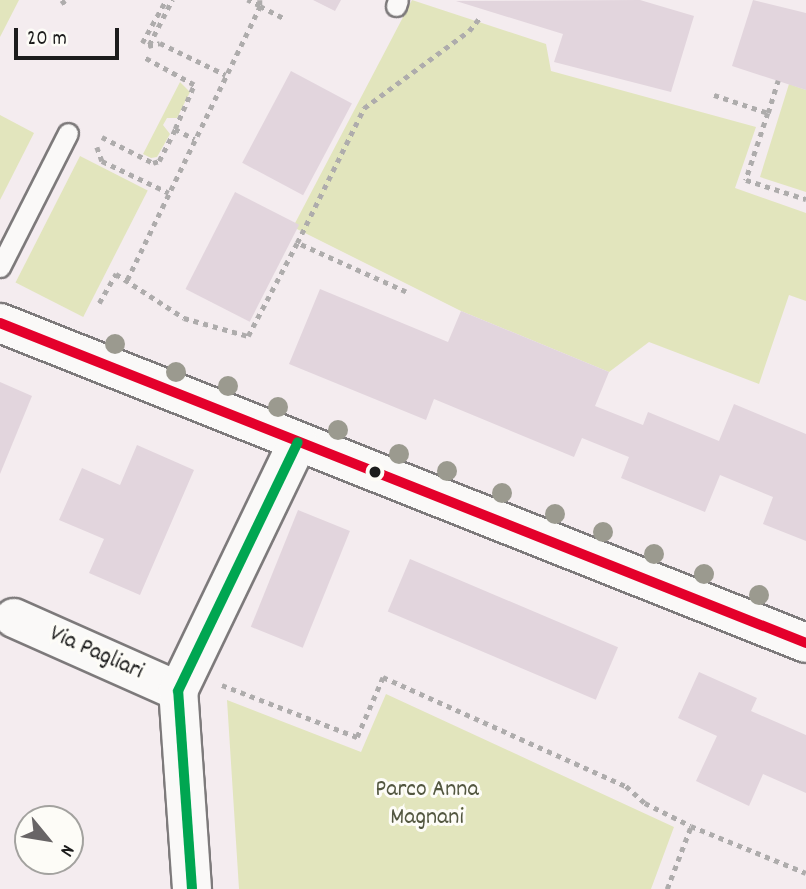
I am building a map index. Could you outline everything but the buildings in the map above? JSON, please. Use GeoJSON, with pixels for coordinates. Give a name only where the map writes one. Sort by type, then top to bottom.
{"type":"FeatureCollection","features":[{"type":"Feature","properties":{"kind":"street"},"geometry":{"type":"LineString","coordinates":[[0,323],[806,643]]}},
{"type":"Feature","properties":{"kind":"street"},"geometry":{"type":"LineString","coordinates":[[192,889],[181,681],[298,442]]}},
{"type":"Feature","properties":{"kind":"street","name":"Via Pagliari"},"geometry":{"type":"LineString","coordinates":[[14,618],[181,681]]}},
{"type":"Feature","properties":{"kind":"lane"},"geometry":{"type":"LineString","coordinates":[[0,267],[68,133]]}},
{"type":"Feature","properties":{"kind":"path"},"geometry":{"type":"LineString","coordinates":[[142,43],[166,0]]}},
{"type":"Feature","properties":{"kind":"path"},"geometry":{"type":"LineString","coordinates":[[172,0],[148,46],[160,43],[226,75]]}},
{"type":"Feature","properties":{"kind":"path"},"geometry":{"type":"LineString","coordinates":[[247,0],[260,3],[284,18]]}},
{"type":"Feature","properties":{"kind":"path"},"geometry":{"type":"LineString","coordinates":[[127,280],[260,3]]}},
{"type":"Feature","properties":{"kind":"path"},"geometry":{"type":"LineString","coordinates":[[99,303],[116,274],[184,317],[248,336],[363,108],[469,31],[481,16]]}},
{"type":"Feature","properties":{"kind":"path"},"geometry":{"type":"LineString","coordinates":[[102,137],[153,163],[159,161],[194,85],[143,57]]}},
{"type":"Feature","properties":{"kind":"path"},"geometry":{"type":"LineString","coordinates":[[778,81],[746,180],[806,199]]}},
{"type":"Feature","properties":{"kind":"path"},"geometry":{"type":"LineString","coordinates":[[713,95],[768,113]]}},
{"type":"Feature","properties":{"kind":"path"},"geometry":{"type":"LineString","coordinates":[[175,129],[195,139]]}},
{"type":"Feature","properties":{"kind":"path"},"geometry":{"type":"LineString","coordinates":[[97,147],[102,161],[169,192]]}},
{"type":"Feature","properties":{"kind":"path"},"geometry":{"type":"LineString","coordinates":[[297,243],[406,292]]}},
{"type":"Feature","properties":{"kind":"path"},"geometry":{"type":"LineString","coordinates":[[181,681],[357,737],[383,677],[626,786],[645,803],[691,826],[806,873]]}},
{"type":"Feature","properties":{"kind":"path"},"geometry":{"type":"LineString","coordinates":[[667,889],[691,826]]}},
{"type":"Feature","properties":{"kind":"green space"},"geometry":{"type":"Polygon","coordinates":[[[0,0],[19,0],[0,37],[0,0]]]}},
{"type":"Feature","properties":{"kind":"green space"},"geometry":{"type":"Polygon","coordinates":[[[412,0],[546,44],[551,71],[756,127],[735,188],[806,213],[806,301],[789,295],[759,384],[649,342],[609,372],[461,311],[293,227],[412,0]]]}},
{"type":"Feature","properties":{"kind":"green space"},"geometry":{"type":"Polygon","coordinates":[[[180,82],[190,92],[177,118],[167,118],[163,125],[170,134],[157,157],[151,158],[143,154],[180,82]]]}},
{"type":"Feature","properties":{"kind":"green space"},"geometry":{"type":"Polygon","coordinates":[[[789,84],[806,90],[806,192],[760,177],[789,84]]]}},
{"type":"Feature","properties":{"kind":"green space"},"geometry":{"type":"Polygon","coordinates":[[[0,115],[34,133],[0,200],[0,115]]]}},
{"type":"Feature","properties":{"kind":"green space"},"geometry":{"type":"Polygon","coordinates":[[[80,156],[148,191],[83,317],[16,283],[80,156]]]}},
{"type":"Feature","properties":{"kind":"green space","name":"Parco Anna Magnani"},"geometry":{"type":"Polygon","coordinates":[[[386,694],[674,827],[651,889],[239,889],[227,700],[361,752],[386,694]]]}},
{"type":"Feature","properties":{"kind":"transit line"},"geometry":{"type":"LineString","coordinates":[[0,323],[806,643]]}},
{"type":"Feature","properties":{"kind":"transit line"},"geometry":{"type":"LineString","coordinates":[[192,889],[178,691],[298,442]]}}]}
